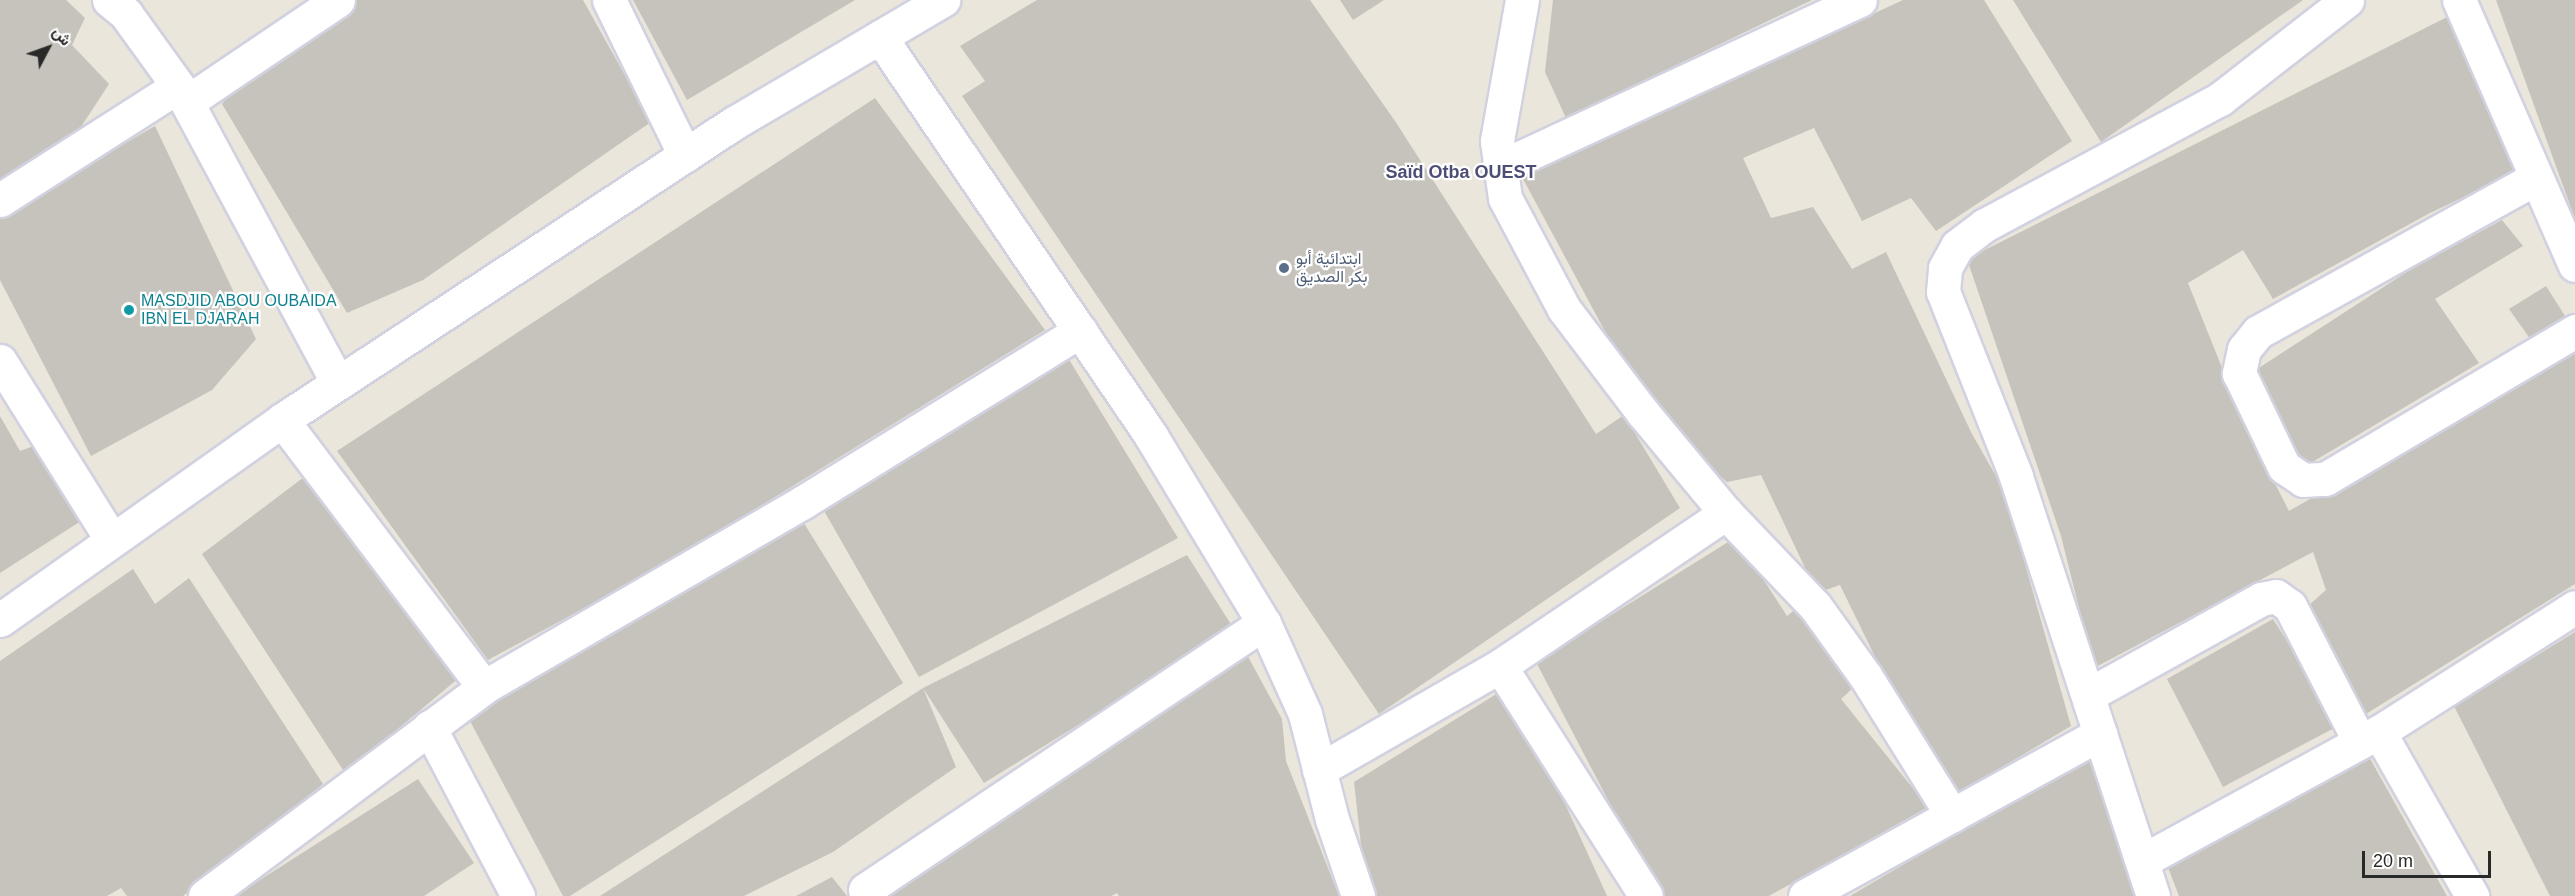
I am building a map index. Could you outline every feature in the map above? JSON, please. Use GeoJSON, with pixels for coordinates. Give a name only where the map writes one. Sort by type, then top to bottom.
{"type":"FeatureCollection","features":[{"type":"Feature","properties":{"kind":"street"},"geometry":{"type":"LineString","coordinates":[[110,0],[126,14],[183,94],[338,383]]}},
{"type":"Feature","properties":{"kind":"street"},"geometry":{"type":"LineString","coordinates":[[0,200],[183,94],[338,0]]}},
{"type":"Feature","properties":{"kind":"street"},"geometry":{"type":"LineString","coordinates":[[609,0],[685,155]]}},
{"type":"Feature","properties":{"kind":"street"},"geometry":{"type":"LineString","coordinates":[[0,620],[282,420],[338,383],[685,155],[943,0]]}},
{"type":"Feature","properties":{"kind":"street"},"geometry":{"type":"LineString","coordinates":[[1522,0],[1497,141],[1498,168],[1505,198],[1564,309],[1643,413],[1726,513],[1815,606],[1866,676],[1952,815]]}},
{"type":"Feature","properties":{"kind":"street"},"geometry":{"type":"LineString","coordinates":[[1498,168],[1860,0]]}},
{"type":"Feature","properties":{"kind":"street"},"geometry":{"type":"LineString","coordinates":[[2458,0],[2534,179],[2575,265]]}},
{"type":"Feature","properties":{"kind":"street"},"geometry":{"type":"LineString","coordinates":[[2153,896],[2016,476],[1943,292],[1945,268],[1957,246],[1985,225],[2220,99],[2328,7]]}},
{"type":"Feature","properties":{"kind":"street"},"geometry":{"type":"LineString","coordinates":[[880,37],[1151,436],[1264,623],[1305,714],[1319,770],[1358,896]]}},
{"type":"Feature","properties":{"kind":"street"},"geometry":{"type":"LineString","coordinates":[[2534,179],[2258,332],[2244,349],[2239,373],[2284,467],[2303,480],[2325,479],[2575,331]]}},
{"type":"Feature","properties":{"kind":"street"},"geometry":{"type":"LineString","coordinates":[[205,896],[484,687],[803,502],[1080,332]]}},
{"type":"Feature","properties":{"kind":"street"},"geometry":{"type":"LineString","coordinates":[[0,361],[112,540]]}},
{"type":"Feature","properties":{"kind":"street"},"geometry":{"type":"LineString","coordinates":[[282,420],[484,687]]}},
{"type":"Feature","properties":{"kind":"street"},"geometry":{"type":"LineString","coordinates":[[1319,770],[1500,666],[1726,513]]}},
{"type":"Feature","properties":{"kind":"street"},"geometry":{"type":"LineString","coordinates":[[2088,695],[2261,599],[2276,596],[2290,606],[2370,737],[2472,896]]}},
{"type":"Feature","properties":{"kind":"street"},"geometry":{"type":"LineString","coordinates":[[2142,861],[2370,737],[2575,608]]}},
{"type":"Feature","properties":{"kind":"street"},"geometry":{"type":"LineString","coordinates":[[865,890],[1264,623]]}},
{"type":"Feature","properties":{"kind":"street"},"geometry":{"type":"LineString","coordinates":[[1500,666],[1646,896]]}},
{"type":"Feature","properties":{"kind":"street"},"geometry":{"type":"LineString","coordinates":[[429,727],[518,896]]}},
{"type":"Feature","properties":{"kind":"street"},"geometry":{"type":"LineString","coordinates":[[1805,896],[2100,734]]}},
{"type":"Feature","properties":{"kind":"building"},"geometry":{"type":"Polygon","coordinates":[[[0,0],[66,0],[85,18],[72,45],[109,84],[77,133],[0,183],[0,0]]]}},
{"type":"Feature","properties":{"kind":"building"},"geometry":{"type":"Polygon","coordinates":[[[354,0],[583,0],[651,122],[423,280],[347,313],[222,104],[239,80],[354,0]]]}},
{"type":"Feature","properties":{"kind":"building"},"geometry":{"type":"Polygon","coordinates":[[[633,0],[855,0],[687,100],[633,0]]]}},
{"type":"Feature","properties":{"kind":"building","name":"ابتدائية أبو بكر الصديق"},"geometry":{"type":"Polygon","coordinates":[[[1037,0],[1310,0],[1395,121],[1596,434],[1624,415],[1680,508],[1379,714],[962,96],[985,81],[960,46],[1037,0]]]}},
{"type":"Feature","properties":{"kind":"building"},"geometry":{"type":"Polygon","coordinates":[[[1340,0],[1384,0],[1353,20],[1340,0]]]}},
{"type":"Feature","properties":{"kind":"building"},"geometry":{"type":"Polygon","coordinates":[[[1553,0],[1812,0],[1566,118],[1545,72],[1553,0]]]}},
{"type":"Feature","properties":{"kind":"building"},"geometry":{"type":"Polygon","coordinates":[[[1903,0],[1984,0],[2072,141],[1936,231],[1911,198],[1862,221],[1814,128],[1743,158],[1771,218],[1813,207],[1852,269],[1886,252],[1972,434],[2004,490],[2071,726],[1950,798],[1901,710],[1840,585],[1817,593],[1761,475],[1727,482],[1651,417],[1522,177],[1903,0]]]}},
{"type":"Feature","properties":{"kind":"building"},"geometry":{"type":"Polygon","coordinates":[[[2013,0],[2303,0],[2101,142],[2013,0]]]}},
{"type":"Feature","properties":{"kind":"building"},"geometry":{"type":"Polygon","coordinates":[[[2496,0],[2575,0],[2575,219],[2496,0]]]}},
{"type":"Feature","properties":{"kind":"building"},"geometry":{"type":"Polygon","coordinates":[[[2459,11],[2524,168],[2428,214],[2273,299],[2243,250],[2188,283],[2245,425],[2289,511],[2575,347],[2575,584],[2361,717],[2308,606],[2326,590],[2313,552],[2094,668],[2061,536],[1967,259],[2459,11]]]}},
{"type":"Feature","properties":{"kind":"building"},"geometry":{"type":"Polygon","coordinates":[[[875,98],[1045,330],[673,560],[488,660],[337,451],[875,98]]]}},
{"type":"Feature","properties":{"kind":"building","name":"MASDJID ABOU OUBAIDA IBN EL DJARAH"},"geometry":{"type":"Polygon","coordinates":[[[155,126],[256,339],[212,390],[91,456],[0,280],[0,216],[155,126]]]}},
{"type":"Feature","properties":{"kind":"building"},"geometry":{"type":"Polygon","coordinates":[[[2502,220],[2523,246],[2435,299],[2479,363],[2299,470],[2251,373],[2413,268],[2502,220]]]}},
{"type":"Feature","properties":{"kind":"building"},"geometry":{"type":"Polygon","coordinates":[[[2546,286],[2565,316],[2531,340],[2509,309],[2546,286]]]}},
{"type":"Feature","properties":{"kind":"building"},"geometry":{"type":"Polygon","coordinates":[[[1065,353],[1178,538],[919,677],[819,502],[1065,353]]]}},
{"type":"Feature","properties":{"kind":"building"},"geometry":{"type":"Polygon","coordinates":[[[0,416],[20,451],[39,444],[84,519],[0,573],[0,416]]]}},
{"type":"Feature","properties":{"kind":"building"},"geometry":{"type":"Polygon","coordinates":[[[312,471],[460,677],[345,773],[202,554],[312,471]]]}},
{"type":"Feature","properties":{"kind":"building"},"geometry":{"type":"Polygon","coordinates":[[[797,512],[903,683],[570,896],[563,896],[462,706],[797,512]]]}},
{"type":"Feature","properties":{"kind":"building"},"geometry":{"type":"Polygon","coordinates":[[[1736,537],[1787,616],[1796,609],[1854,687],[1841,699],[1928,807],[1769,896],[1665,896],[1622,827],[1536,662],[1736,537]]]}},
{"type":"Feature","properties":{"kind":"building"},"geometry":{"type":"Polygon","coordinates":[[[1187,555],[1234,629],[984,783],[923,688],[1187,555]]]}},
{"type":"Feature","properties":{"kind":"building"},"geometry":{"type":"Polygon","coordinates":[[[133,569],[155,604],[189,578],[323,784],[183,896],[127,896],[121,888],[107,896],[0,896],[0,661],[133,569]]]}},
{"type":"Feature","properties":{"kind":"building"},"geometry":{"type":"Polygon","coordinates":[[[2273,619],[2340,725],[2223,787],[2167,679],[2273,619]]]}},
{"type":"Feature","properties":{"kind":"building"},"geometry":{"type":"Polygon","coordinates":[[[2575,632],[2575,896],[2550,896],[2454,706],[2575,632]]]}},
{"type":"Feature","properties":{"kind":"building"},"geometry":{"type":"Polygon","coordinates":[[[1246,653],[1282,719],[1286,761],[1339,896],[1119,896],[1117,893],[1111,896],[888,896],[1246,653]]]}},
{"type":"Feature","properties":{"kind":"building"},"geometry":{"type":"Polygon","coordinates":[[[1511,685],[1607,896],[1374,896],[1363,862],[1354,782],[1511,685]]]}},
{"type":"Feature","properties":{"kind":"building"},"geometry":{"type":"Polygon","coordinates":[[[923,688],[956,767],[833,852],[744,896],[600,896],[923,688]]]}},
{"type":"Feature","properties":{"kind":"building"},"geometry":{"type":"Polygon","coordinates":[[[2368,755],[2447,896],[2179,896],[2167,865],[2368,755]]]}},
{"type":"Feature","properties":{"kind":"building"},"geometry":{"type":"Polygon","coordinates":[[[2088,756],[2136,896],[1850,896],[2088,756]]]}},
{"type":"Feature","properties":{"kind":"building"},"geometry":{"type":"Polygon","coordinates":[[[418,779],[474,863],[424,896],[235,896],[418,779]]]}},
{"type":"Feature","properties":{"kind":"building"},"geometry":{"type":"Polygon","coordinates":[[[832,877],[847,896],[796,896],[832,877]]]}},
{"type":"Feature","properties":{"kind":"place","name":"ابتدائية أبو بكر الصديق"},"geometry":{"type":"Point","coordinates":[1284,268]}},
{"type":"Feature","properties":{"kind":"place","name":"MASDJID ABOU OUBAIDA IBN EL DJARAH"},"geometry":{"type":"Point","coordinates":[129,310]}},
{"type":"Feature","properties":{"kind":"district","name":"Saïd Otba OUEST"},"geometry":{"type":"Point","coordinates":[1461,172]}}]}
